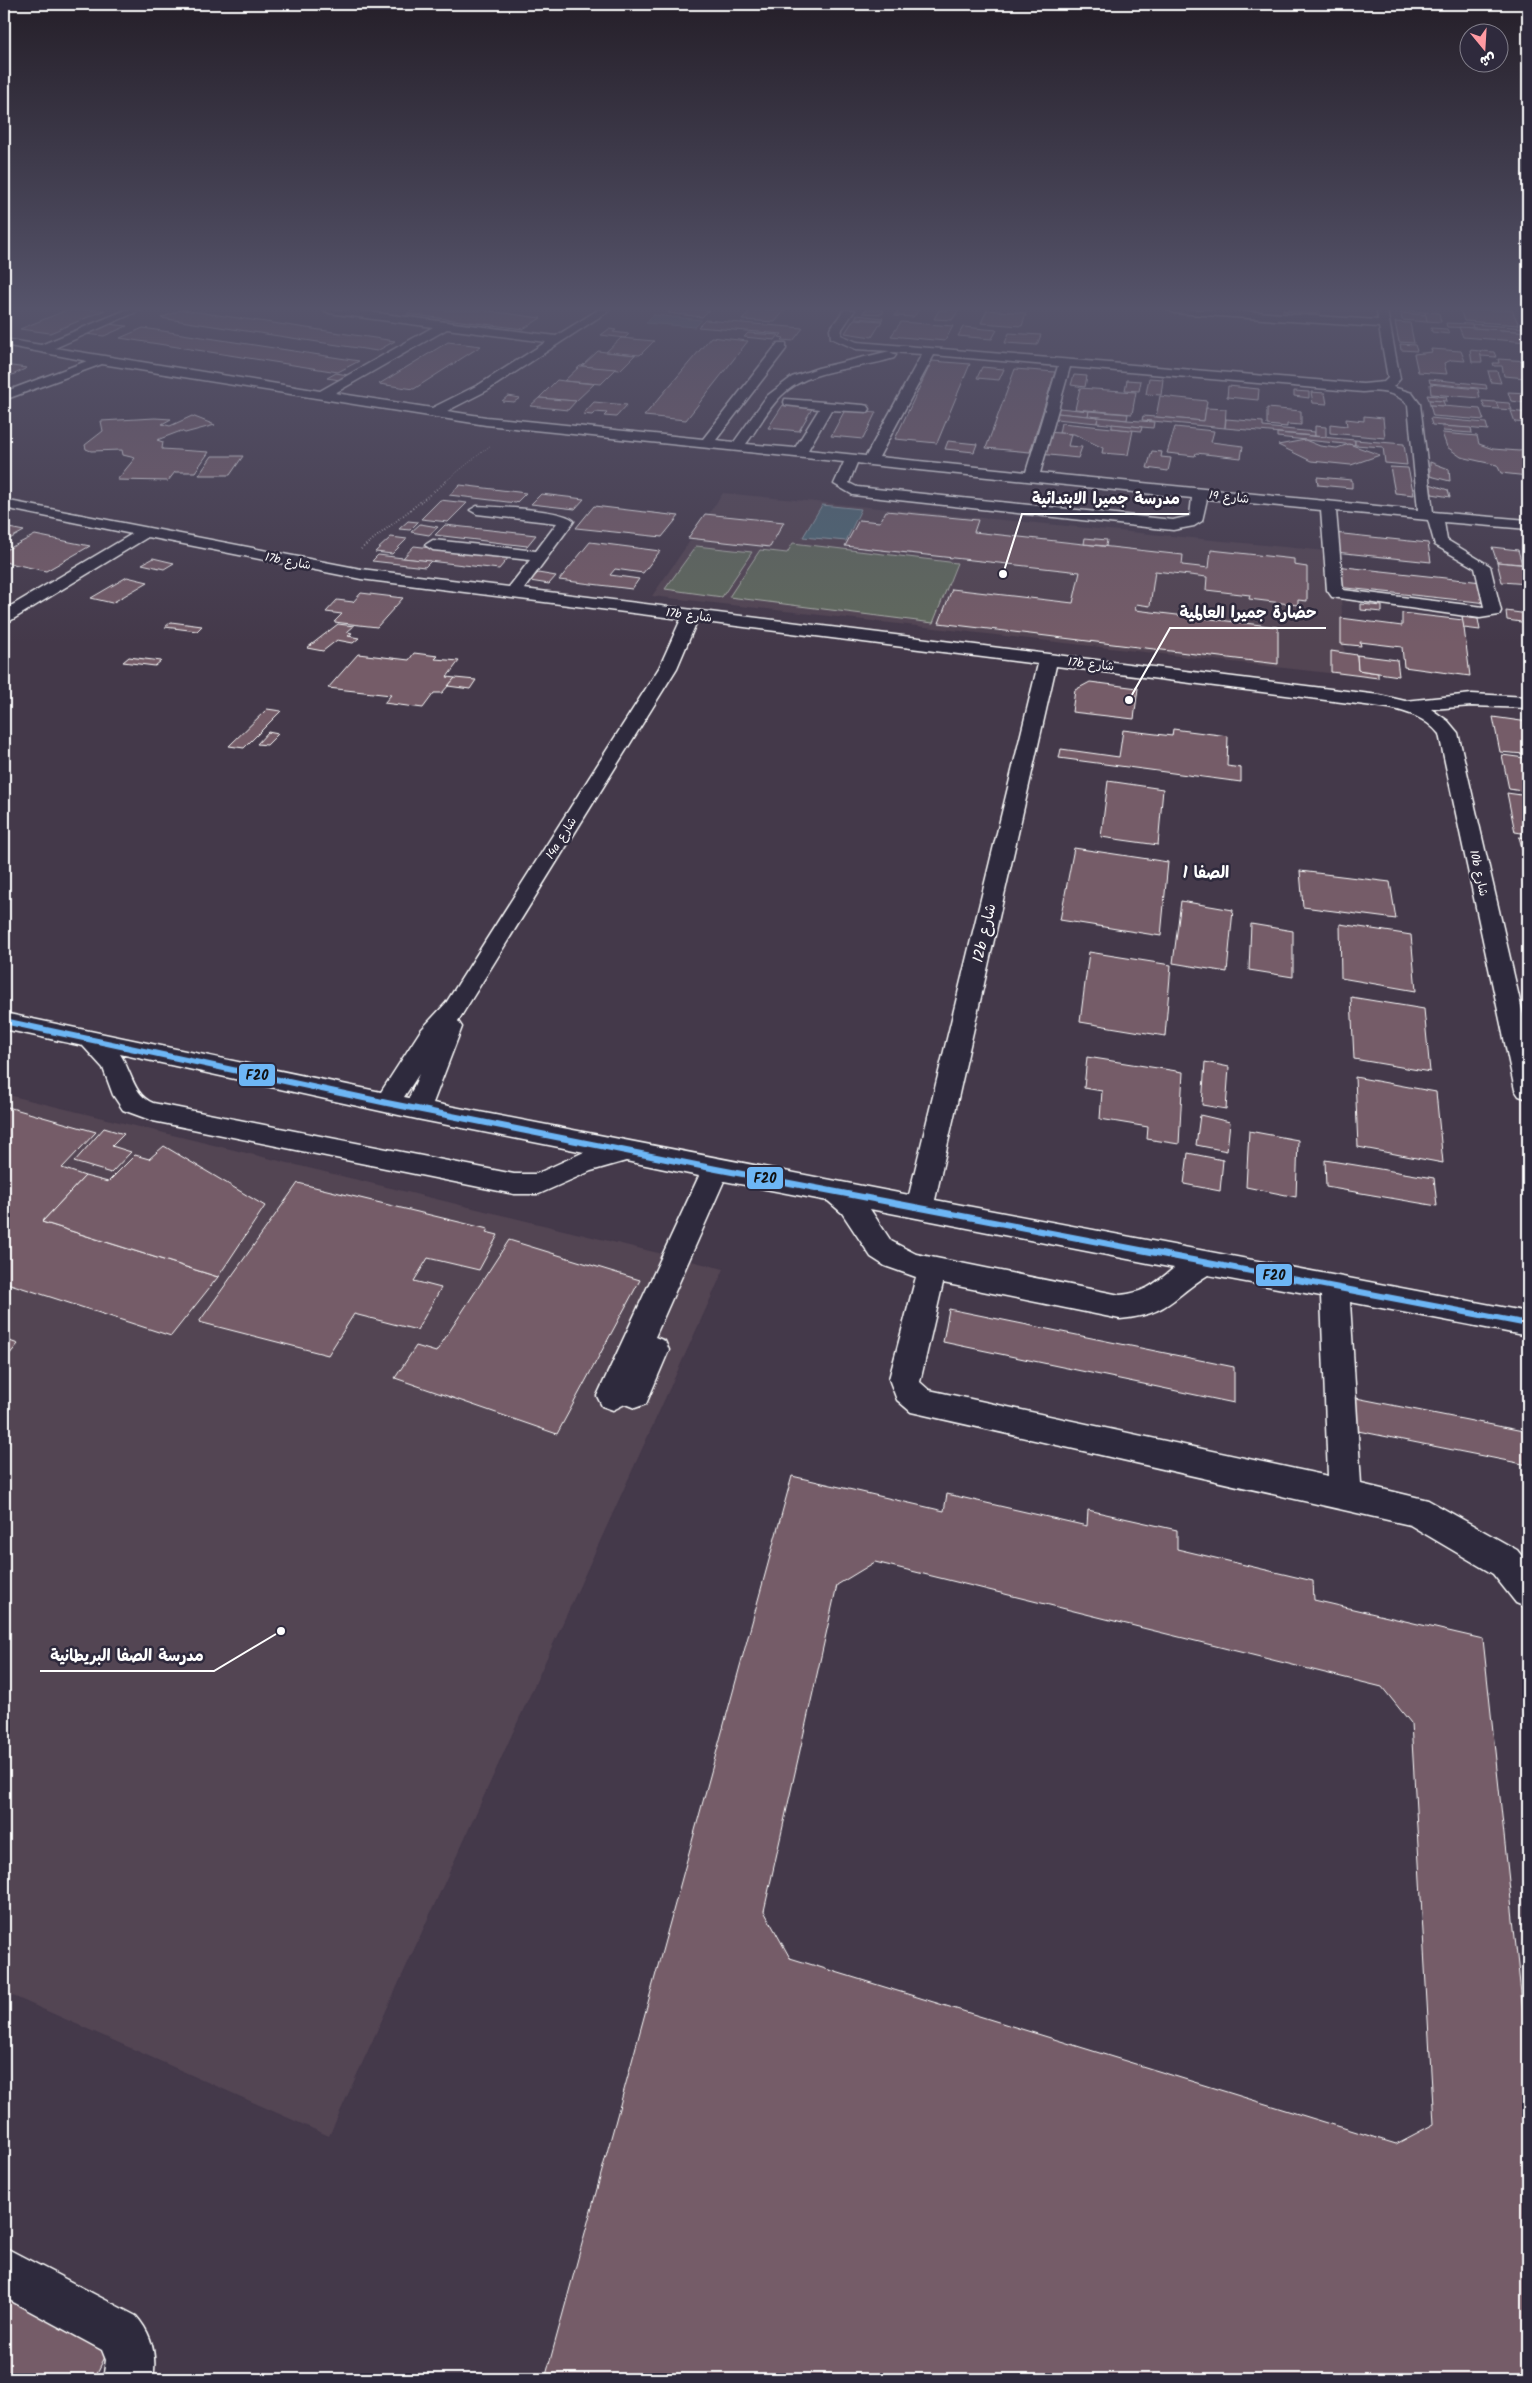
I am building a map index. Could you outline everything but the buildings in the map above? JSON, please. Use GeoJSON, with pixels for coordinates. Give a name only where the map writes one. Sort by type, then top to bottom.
{"type":"FeatureCollection","features":[{"type":"Feature","properties":{"kind":"street","name":"شارع 19"},"geometry":{"type":"LineString","coordinates":[[488,421],[799,454],[1528,525]]}},
{"type":"Feature","properties":{"kind":"street"},"geometry":{"type":"LineString","coordinates":[[706,444],[724,421]]}},
{"type":"Feature","properties":{"kind":"street"},"geometry":{"type":"LineString","coordinates":[[737,447],[756,421]]}},
{"type":"Feature","properties":{"kind":"street"},"geometry":{"type":"LineString","coordinates":[[799,454],[818,421]]}},
{"type":"Feature","properties":{"kind":"street"},"geometry":{"type":"LineString","coordinates":[[870,461],[892,421]]}},
{"type":"Feature","properties":{"kind":"street"},"geometry":{"type":"LineString","coordinates":[[1032,477],[1048,421]]}},
{"type":"Feature","properties":{"kind":"street"},"geometry":{"type":"LineString","coordinates":[[1328,506],[1335,590],[1338,594],[1480,613],[1493,611],[1482,566],[1440,542],[1431,515],[1417,421]]}},
{"type":"Feature","properties":{"kind":"street"},"geometry":{"type":"LineString","coordinates":[[852,459],[841,484],[854,491],[1173,525],[1189,523],[1197,518],[1200,494]]}},
{"type":"Feature","properties":{"kind":"street","name":"17b شارع"},"geometry":{"type":"LineString","coordinates":[[4,504],[335,570],[1379,701]]}},
{"type":"Feature","properties":{"kind":"street"},"geometry":{"type":"LineString","coordinates":[[477,510],[564,519],[565,524],[513,593]]}},
{"type":"Feature","properties":{"kind":"street"},"geometry":{"type":"LineString","coordinates":[[4,601],[19,598],[140,532]]}},
{"type":"Feature","properties":{"kind":"street"},"geometry":{"type":"LineString","coordinates":[[4,617],[140,532]]}},
{"type":"Feature","properties":{"kind":"street"},"geometry":{"type":"LineString","coordinates":[[434,545],[541,556]]}},
{"type":"Feature","properties":{"kind":"street","name":"14a شارع"},"geometry":{"type":"LineString","coordinates":[[387,1103],[430,1036],[455,1009],[668,668],[690,615]]}},
{"type":"Feature","properties":{"kind":"street","name":"14a شارع"},"geometry":{"type":"LineString","coordinates":[[668,668],[683,654],[712,618]]}},
{"type":"Feature","properties":{"kind":"street","name":"12b شارع"},"geometry":{"type":"LineString","coordinates":[[920,1207],[1048,660]]}},
{"type":"Feature","properties":{"kind":"street"},"geometry":{"type":"LineString","coordinates":[[1406,706],[1472,700],[1528,702]]}},
{"type":"Feature","properties":{"kind":"street","name":"10b شارع"},"geometry":{"type":"LineString","coordinates":[[1379,701],[1406,706],[1433,718],[1448,733],[1528,1090]]}},
{"type":"Feature","properties":{"kind":"street","name":"14a شارع"},"geometry":{"type":"LineString","coordinates":[[417,1110],[446,1038],[455,1009]]}},
{"type":"Feature","properties":{"kind":"street"},"geometry":{"type":"LineString","coordinates":[[9,1029],[93,1042],[629,1152],[1528,1324]]}},
{"type":"Feature","properties":{"kind":"street"},"geometry":{"type":"LineString","coordinates":[[93,1042],[107,1054],[114,1065],[119,1075],[124,1095],[130,1103],[140,1109],[153,1112],[520,1185],[539,1184],[583,1163],[629,1152]]}},
{"type":"Feature","properties":{"kind":"street"},"geometry":{"type":"LineString","coordinates":[[624,1395],[698,1242],[726,1171]]}},
{"type":"Feature","properties":{"kind":"street"},"geometry":{"type":"LineString","coordinates":[[836,1192],[852,1205],[882,1248],[895,1258],[932,1270],[1120,1307],[1138,1307],[1154,1302],[1189,1270],[1204,1263]]}},
{"type":"Feature","properties":{"kind":"street"},"geometry":{"type":"LineString","coordinates":[[932,1270],[904,1380],[913,1396],[922,1402],[1416,1510],[1505,1562],[1528,1591]]}},
{"type":"Feature","properties":{"kind":"street"},"geometry":{"type":"LineString","coordinates":[[1335,1288],[1345,1495]]}},
{"type":"Feature","properties":{"kind":"street"},"geometry":{"type":"LineString","coordinates":[[4,2271],[119,2333],[129,2344],[132,2361],[128,2379]]}},
{"type":"Feature","properties":{"kind":"path"},"geometry":{"type":"LineString","coordinates":[[335,570],[517,425]]}},
{"type":"Feature","properties":{"kind":"shaded area"},"geometry":{"type":"Polygon","coordinates":[[[723,493],[1338,552],[1346,675],[652,596],[723,493]]]}},
{"type":"Feature","properties":{"kind":"shaded area"},"geometry":{"type":"Polygon","coordinates":[[[793,543],[957,563],[933,623],[729,597],[760,550],[787,553],[793,543]]]}},
{"type":"Feature","properties":{"kind":"shaded area"},"geometry":{"type":"Polygon","coordinates":[[[696,546],[752,552],[722,597],[665,589],[696,546]]]}},
{"type":"Feature","properties":{"kind":"shaded area"},"geometry":{"type":"Polygon","coordinates":[[[4,1094],[724,1269],[329,2136],[4,1992],[4,1094]]]}},
{"type":"Feature","properties":{"kind":"water"},"geometry":{"type":"Polygon","coordinates":[[[822,505],[861,509],[846,541],[803,537],[822,505]]]}},
{"type":"Feature","properties":{"kind":"transit line","name":"F20"},"geometry":{"type":"LineString","coordinates":[[4,1021],[387,1103],[716,1169],[1528,1324]]}},
{"type":"Feature","properties":{"kind":"place","name":"مدرسة جميرا الابتدائية"},"geometry":{"type":"Point","coordinates":[1003,574]}},
{"type":"Feature","properties":{"kind":"place","name":"حضارة جميرا العالمية"},"geometry":{"type":"Point","coordinates":[1129,700]}},
{"type":"Feature","properties":{"kind":"place","name":"مدرسة الصفا البريطانية"},"geometry":{"type":"Point","coordinates":[281,1631]}},
{"type":"Feature","properties":{"kind":"district","name":"الصفا 1"},"geometry":{"type":"Point","coordinates":[1206,872]}}]}
